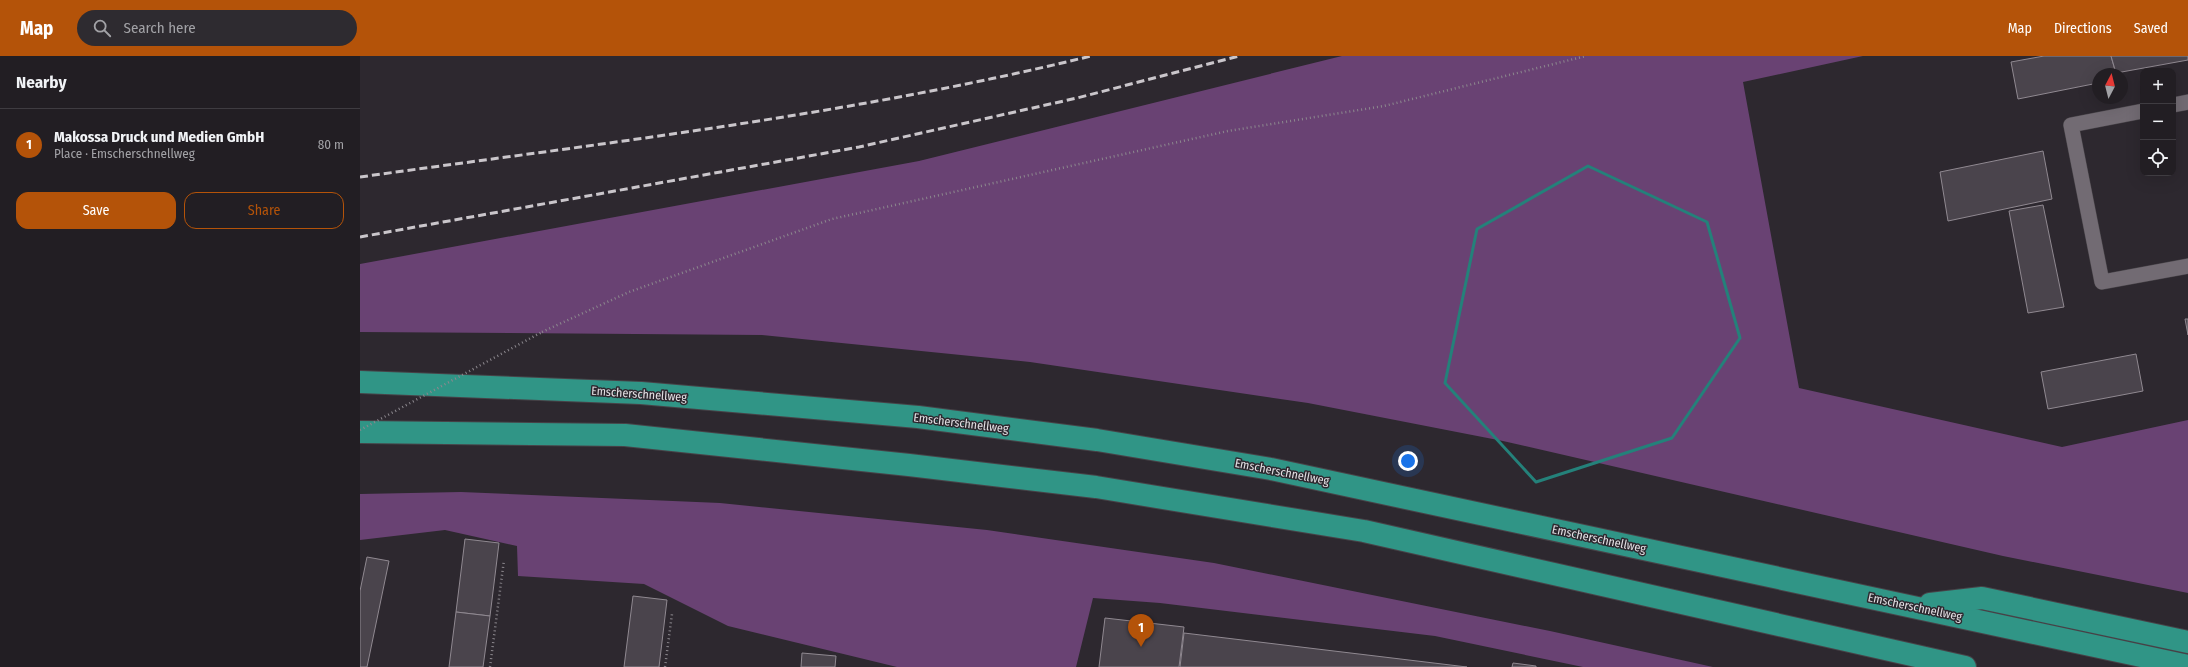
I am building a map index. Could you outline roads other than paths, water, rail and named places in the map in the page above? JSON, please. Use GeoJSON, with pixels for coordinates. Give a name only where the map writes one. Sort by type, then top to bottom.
{"type":"FeatureCollection","features":[{"type":"Feature","properties":{"kind":"highway","name":"Emscherschnellweg"},"geometry":{"type":"LineString","coordinates":[[360,382],[641,393],[918,417],[1097,440],[1271,469],[2188,666]]}},
{"type":"Feature","properties":{"kind":"highway"},"geometry":{"type":"LineString","coordinates":[[360,431],[626,435],[909,465],[1096,487],[1364,531],[1964,667]]}},
{"type":"Feature","properties":{"kind":"highway"},"geometry":{"type":"LineString","coordinates":[[1914,606],[1982,598],[2188,642]]}},
{"type":"Feature","properties":{"kind":"lane"},"geometry":{"type":"LineString","coordinates":[[2176,104],[2188,102]]}},
{"type":"Feature","properties":{"kind":"lane"},"geometry":{"type":"LineString","coordinates":[[2140,112],[2071,125],[2102,282],[2188,266]]}},
{"type":"Feature","properties":{"kind":"railway"},"geometry":{"type":"LineString","coordinates":[[360,177],[727,126],[819,111],[1001,77],[1091,56]]}},
{"type":"Feature","properties":{"kind":"railway"},"geometry":{"type":"LineString","coordinates":[[360,237],[859,147],[1077,98],[1239,56]]}},
{"type":"Feature","properties":{"kind":"place","name":"Makossa Druck und Medien GmbH"},"geometry":{"type":"Point","coordinates":[1141,647]}}]}
